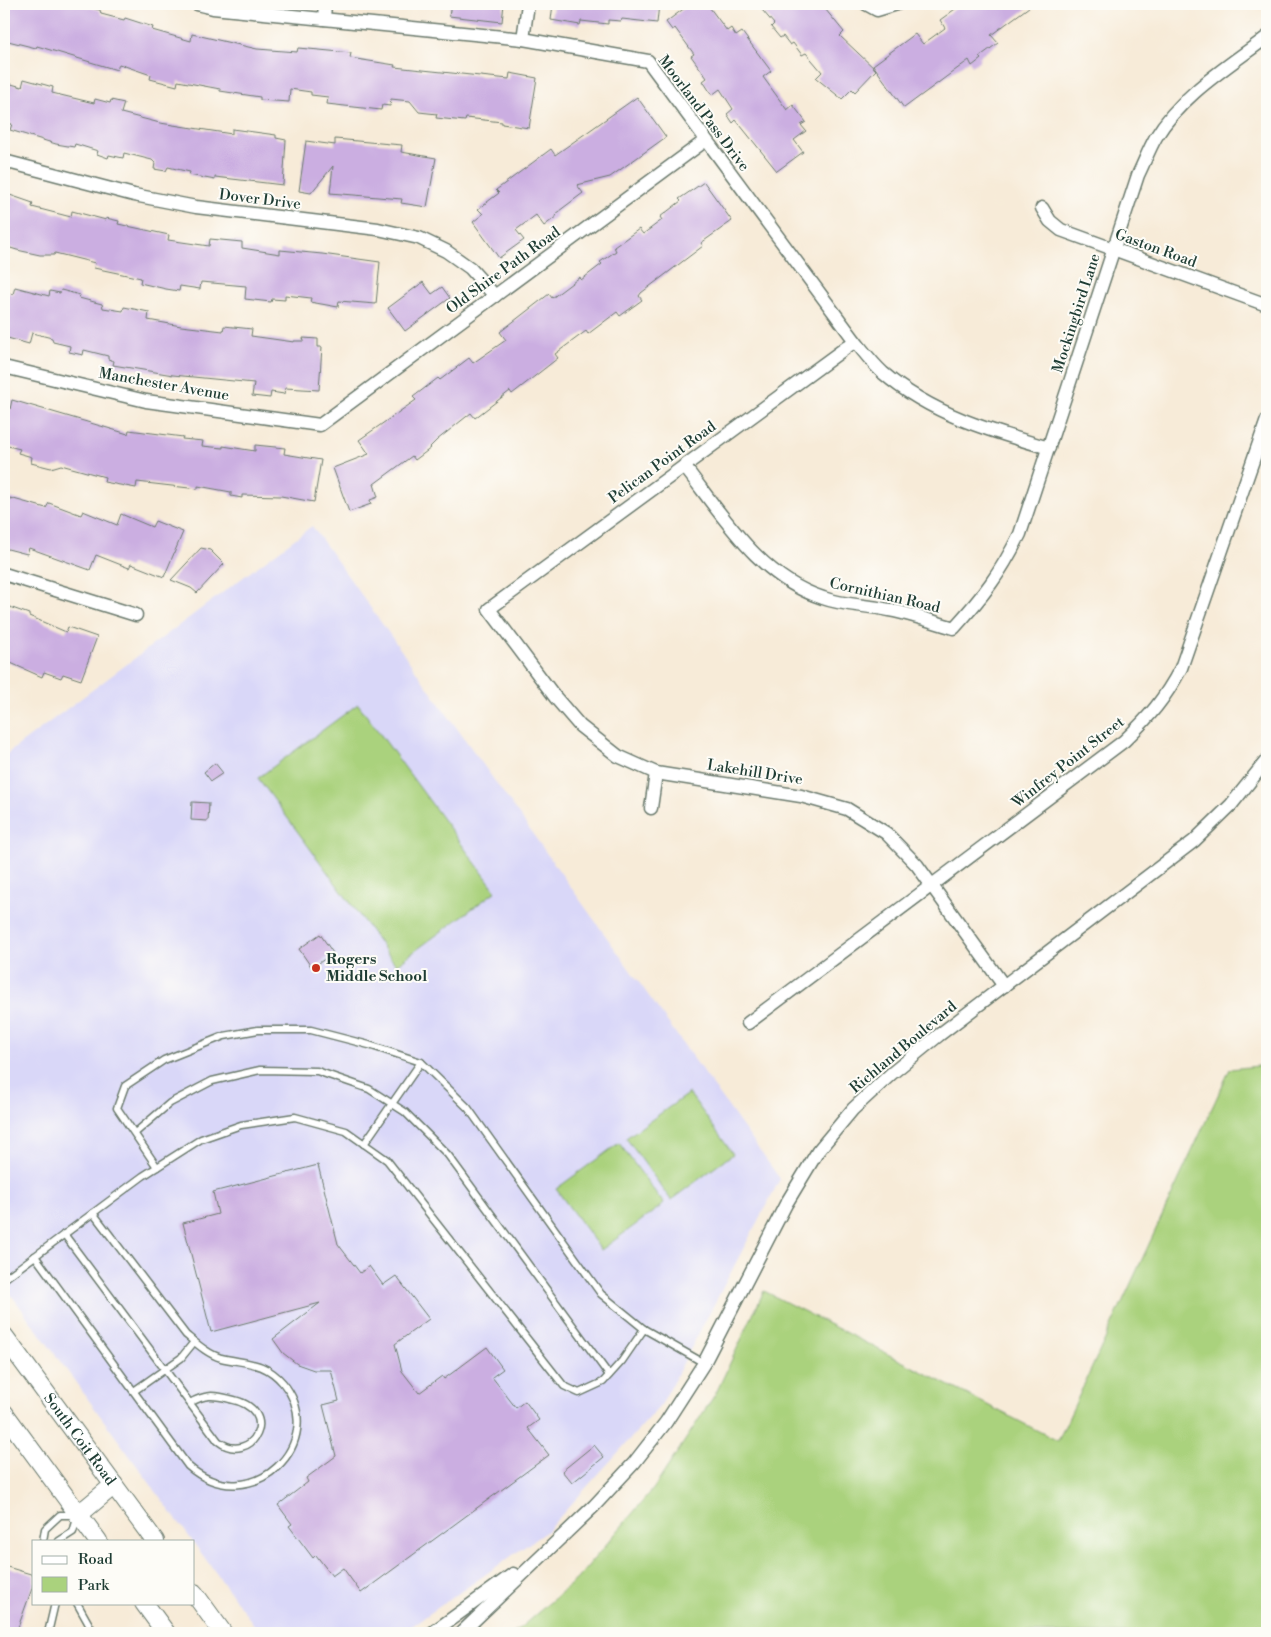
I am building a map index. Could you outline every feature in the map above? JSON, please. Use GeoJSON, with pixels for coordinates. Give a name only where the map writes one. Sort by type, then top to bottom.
{"type":"FeatureCollection","features":[{"type":"Feature","properties":{"kind":"main road","name":"South Coit Road"},"geometry":{"type":"LineString","coordinates":[[4,1336],[154,1540]]}},
{"type":"Feature","properties":{"kind":"main road"},"geometry":{"type":"LineString","coordinates":[[4,1413],[97,1540]]}},
{"type":"Feature","properties":{"kind":"main road"},"geometry":{"type":"LineString","coordinates":[[78,1515],[114,1485]]}},
{"type":"Feature","properties":{"kind":"main road"},"geometry":{"type":"LineString","coordinates":[[195,1594],[223,1633]]}},
{"type":"Feature","properties":{"kind":"main road"},"geometry":{"type":"LineString","coordinates":[[145,1604],[166,1633]]}},
{"type":"Feature","properties":{"kind":"street","name":"Moorland Pass Drive"},"geometry":{"type":"LineString","coordinates":[[197,4],[213,8],[523,39],[648,61],[855,341],[882,372],[910,393],[943,412],[981,429],[1049,448]]}},
{"type":"Feature","properties":{"kind":"street"},"geometry":{"type":"LineString","coordinates":[[324,19],[325,4]]}},
{"type":"Feature","properties":{"kind":"street"},"geometry":{"type":"LineString","coordinates":[[523,39],[528,4]]}},
{"type":"Feature","properties":{"kind":"street"},"geometry":{"type":"LineString","coordinates":[[871,7],[897,4]]}},
{"type":"Feature","properties":{"kind":"street","name":"Mockingbird Lane"},"geometry":{"type":"LineString","coordinates":[[954,628],[987,592],[1003,567],[1020,534],[1138,175],[1156,136],[1178,110],[1210,81],[1267,37]]}},
{"type":"Feature","properties":{"kind":"street","name":"Old Shire Path Road"},"geometry":{"type":"LineString","coordinates":[[320,425],[706,140]]}},
{"type":"Feature","properties":{"kind":"street","name":"Dover Drive"},"geometry":{"type":"LineString","coordinates":[[4,161],[134,195],[196,207],[378,230],[419,238],[446,251],[470,268],[495,296]]}},
{"type":"Feature","properties":{"kind":"street","name":"Gaston Road"},"geometry":{"type":"LineString","coordinates":[[1042,208],[1050,221],[1061,230],[1267,305]]}},
{"type":"Feature","properties":{"kind":"street","name":"Pelican Point Road"},"geometry":{"type":"LineString","coordinates":[[489,609],[855,341]]}},
{"type":"Feature","properties":{"kind":"street","name":"Manchester Avenue"},"geometry":{"type":"LineString","coordinates":[[4,367],[146,401],[320,425]]}},
{"type":"Feature","properties":{"kind":"street","name":"Winfrey Point Street"},"geometry":{"type":"LineString","coordinates":[[748,1023],[1124,741],[1147,720],[1166,696],[1181,668],[1267,420]]}},
{"type":"Feature","properties":{"kind":"street","name":"Cornithian Road"},"geometry":{"type":"LineString","coordinates":[[684,466],[738,535],[763,563],[794,586],[824,599],[914,615],[954,628]]}},
{"type":"Feature","properties":{"kind":"street"},"geometry":{"type":"LineString","coordinates":[[4,574],[136,615]]}},
{"type":"Feature","properties":{"kind":"street","name":"Lakehill Drive"},"geometry":{"type":"LineString","coordinates":[[489,609],[555,697],[580,726],[618,756],[656,773],[801,796],[847,809],[886,833],[917,866],[1004,986]]}},
{"type":"Feature","properties":{"kind":"street","name":"Richland Boulevard"},"geometry":{"type":"LineString","coordinates":[[461,1633],[594,1506],[643,1451],[678,1405],[704,1363],[786,1204],[818,1150],[853,1109],[891,1074],[1194,841],[1231,805],[1267,760]]}},
{"type":"Feature","properties":{"kind":"street"},"geometry":{"type":"LineString","coordinates":[[651,808],[656,773]]}},
{"type":"Feature","properties":{"kind":"street","name":"Richland Boulevard"},"geometry":{"type":"LineString","coordinates":[[432,1633],[549,1547]]}},
{"type":"Feature","properties":{"kind":"lane"},"geometry":{"type":"LineString","coordinates":[[157,1167],[117,1108],[125,1086],[164,1060],[224,1036],[258,1030],[310,1030],[369,1045],[421,1062],[468,1108],[601,1294],[644,1328],[704,1363]]}},
{"type":"Feature","properties":{"kind":"lane"},"geometry":{"type":"LineString","coordinates":[[364,1144],[421,1062]]}},
{"type":"Feature","properties":{"kind":"lane"},"geometry":{"type":"LineString","coordinates":[[134,1133],[170,1104],[212,1081],[260,1070],[316,1070],[369,1089],[406,1112],[448,1155],[609,1375]]}},
{"type":"Feature","properties":{"kind":"lane"},"geometry":{"type":"LineString","coordinates":[[4,1279],[157,1167],[201,1139],[233,1128],[295,1117],[346,1130],[386,1160],[564,1386],[579,1393],[602,1382],[644,1328]]}},
{"type":"Feature","properties":{"kind":"lane"},"geometry":{"type":"LineString","coordinates":[[35,1256],[188,1466],[208,1480],[219,1484],[242,1485],[265,1477],[274,1470],[289,1452],[296,1429],[294,1406],[284,1385],[276,1376],[256,1364],[220,1357],[204,1350],[186,1335],[94,1213]]}},
{"type":"Feature","properties":{"kind":"lane"},"geometry":{"type":"LineString","coordinates":[[64,1234],[165,1370],[190,1403],[223,1445],[236,1448],[242,1447],[257,1435],[259,1428],[258,1415],[254,1409],[244,1402],[211,1395],[190,1403]]}},
{"type":"Feature","properties":{"kind":"lane"},"geometry":{"type":"LineString","coordinates":[[134,1391],[186,1353],[194,1342]]}},
{"type":"Feature","properties":{"kind":"lane"},"geometry":{"type":"LineString","coordinates":[[43,1540],[45,1529],[60,1515],[78,1515],[72,1532],[60,1540]]}},
{"type":"Feature","properties":{"kind":"lane"},"geometry":{"type":"LineString","coordinates":[[48,1633],[55,1604]]}},
{"type":"Feature","properties":{"kind":"lane"},"geometry":{"type":"LineString","coordinates":[[78,1604],[91,1628],[90,1633]]}},
{"type":"Feature","properties":{"kind":"shaded area","name":"Rogers Middle School"},"geometry":{"type":"Polygon","coordinates":[[[312,526],[780,1179],[661,1405],[547,1531],[402,1633],[260,1633],[195,1545],[195,1540],[192,1540],[4,1285],[4,756],[312,526]]]}},
{"type":"Feature","properties":{"kind":"green space"},"geometry":{"type":"Polygon","coordinates":[[[358,704],[496,891],[396,965],[258,778],[358,704]]]}},
{"type":"Feature","properties":{"kind":"green space"},"geometry":{"type":"Polygon","coordinates":[[[1267,1065],[1267,1633],[514,1633],[577,1579],[654,1488],[716,1393],[764,1291],[1058,1441],[1230,1069],[1267,1065]]]}},
{"type":"Feature","properties":{"kind":"green space"},"geometry":{"type":"Polygon","coordinates":[[[689,1093],[733,1154],[671,1200],[626,1138],[689,1093]]]}},
{"type":"Feature","properties":{"kind":"green space"},"geometry":{"type":"Polygon","coordinates":[[[619,1143],[664,1204],[601,1250],[556,1189],[619,1143]]]}},
{"type":"Feature","properties":{"kind":"building"},"geometry":{"type":"Polygon","coordinates":[[[4,4],[76,4],[100,10],[101,14],[124,20],[125,18],[153,27],[152,30],[191,41],[192,34],[257,49],[297,52],[298,48],[351,53],[350,58],[395,65],[394,67],[509,79],[510,73],[537,78],[529,128],[502,124],[502,122],[466,118],[465,121],[436,118],[437,114],[419,112],[410,101],[391,99],[390,106],[382,105],[381,110],[327,104],[328,97],[311,95],[311,92],[290,89],[289,102],[260,100],[260,97],[220,91],[220,89],[178,81],[177,86],[150,79],[151,75],[119,64],[117,70],[37,46],[36,48],[4,40],[4,4]]]}},
{"type":"Feature","properties":{"kind":"building"},"geometry":{"type":"Polygon","coordinates":[[[451,4],[504,4],[502,22],[449,16],[451,4]]]}},
{"type":"Feature","properties":{"kind":"building"},"geometry":{"type":"Polygon","coordinates":[[[553,4],[659,4],[657,23],[622,19],[621,21],[608,20],[608,24],[581,21],[580,25],[551,20],[553,4]]]}},
{"type":"Feature","properties":{"kind":"building"},"geometry":{"type":"Polygon","coordinates":[[[690,4],[707,4],[727,31],[731,28],[736,36],[742,32],[771,71],[763,77],[787,110],[793,105],[806,122],[801,125],[806,131],[794,140],[803,152],[777,171],[736,120],[733,123],[727,114],[733,109],[720,89],[712,95],[703,81],[707,78],[691,56],[694,54],[675,28],[672,30],[666,22],[690,4]]]}},
{"type":"Feature","properties":{"kind":"building"},"geometry":{"type":"Polygon","coordinates":[[[757,4],[821,4],[844,32],[840,36],[876,70],[855,92],[852,89],[842,99],[816,78],[822,72],[806,53],[802,55],[793,43],[790,45],[783,36],[780,38],[771,27],[774,24],[757,4]]]}},
{"type":"Feature","properties":{"kind":"building"},"geometry":{"type":"Polygon","coordinates":[[[962,4],[1033,4],[991,35],[998,43],[979,57],[981,59],[972,66],[969,60],[904,108],[873,65],[915,34],[923,44],[945,28],[940,20],[962,4]]]}},
{"type":"Feature","properties":{"kind":"building"},"geometry":{"type":"Polygon","coordinates":[[[24,79],[53,87],[52,93],[94,103],[95,99],[110,103],[111,100],[124,103],[121,113],[160,123],[232,134],[232,129],[276,135],[276,138],[286,140],[283,185],[215,177],[215,180],[189,175],[190,172],[168,167],[166,171],[154,169],[155,163],[152,160],[124,153],[123,158],[109,155],[108,158],[97,154],[98,151],[75,144],[74,147],[56,144],[10,130],[12,124],[4,122],[4,82],[22,87],[24,79]]]}},
{"type":"Feature","properties":{"kind":"building"},"geometry":{"type":"Polygon","coordinates":[[[637,97],[666,137],[610,177],[577,185],[583,193],[555,214],[557,216],[544,226],[536,215],[516,230],[524,240],[499,258],[473,222],[483,214],[478,209],[499,193],[496,190],[551,149],[555,155],[637,97]]]}},
{"type":"Feature","properties":{"kind":"building"},"geometry":{"type":"Polygon","coordinates":[[[335,139],[402,145],[401,152],[436,158],[427,207],[401,203],[402,199],[330,193],[333,166],[311,193],[299,191],[306,141],[335,145],[335,139]]]}},
{"type":"Feature","properties":{"kind":"building"},"geometry":{"type":"Polygon","coordinates":[[[704,182],[732,221],[701,243],[703,246],[641,293],[639,296],[642,300],[620,316],[617,312],[588,334],[586,331],[555,354],[558,358],[512,394],[510,391],[475,418],[471,413],[415,460],[412,456],[374,484],[378,497],[370,500],[371,504],[349,512],[333,468],[369,454],[359,440],[416,400],[413,397],[438,378],[440,380],[469,358],[473,363],[506,340],[500,332],[549,294],[552,298],[580,277],[581,280],[602,264],[600,262],[616,251],[614,247],[639,229],[643,234],[662,220],[660,217],[681,201],[679,199],[704,182]]]}},
{"type":"Feature","properties":{"kind":"building"},"geometry":{"type":"Polygon","coordinates":[[[4,193],[33,203],[32,207],[71,217],[72,211],[106,220],[106,218],[119,221],[118,224],[169,235],[168,240],[209,246],[210,239],[242,242],[242,248],[280,254],[280,250],[380,262],[376,304],[339,301],[338,307],[310,302],[311,298],[285,295],[285,300],[272,299],[271,302],[245,299],[246,286],[201,282],[200,289],[180,286],[179,291],[140,283],[141,278],[94,268],[95,263],[55,253],[54,255],[40,255],[17,250],[4,246],[4,193]]]}},
{"type":"Feature","properties":{"kind":"building"},"geometry":{"type":"Polygon","coordinates":[[[423,282],[432,294],[442,287],[450,298],[405,331],[388,308],[423,282]]]}},
{"type":"Feature","properties":{"kind":"building"},"geometry":{"type":"Polygon","coordinates":[[[15,287],[49,296],[50,291],[60,293],[61,290],[80,295],[79,298],[102,304],[103,308],[123,311],[124,307],[149,312],[148,320],[181,326],[223,331],[224,326],[252,329],[251,336],[294,342],[304,341],[303,338],[318,339],[318,347],[322,347],[319,390],[285,388],[284,394],[271,392],[270,398],[252,396],[254,383],[173,375],[113,365],[114,361],[108,359],[108,356],[84,350],[83,355],[69,352],[70,346],[53,342],[52,338],[32,333],[29,344],[4,337],[4,292],[13,294],[15,287]]]}},
{"type":"Feature","properties":{"kind":"building"},"geometry":{"type":"Polygon","coordinates":[[[12,400],[128,434],[129,430],[183,437],[182,439],[203,441],[202,446],[223,448],[223,446],[255,451],[255,445],[285,448],[284,454],[321,460],[314,502],[281,496],[242,495],[242,498],[231,496],[231,492],[198,486],[198,489],[137,482],[136,488],[104,482],[105,477],[61,465],[51,468],[31,463],[32,457],[18,453],[20,449],[4,445],[4,408],[10,409],[12,400]]]}},
{"type":"Feature","properties":{"kind":"building"},"geometry":{"type":"Polygon","coordinates":[[[10,498],[46,508],[49,503],[81,515],[83,511],[117,525],[121,514],[152,527],[155,521],[183,532],[164,577],[131,564],[129,568],[96,555],[90,570],[29,548],[27,554],[4,548],[4,521],[10,498]]]}},
{"type":"Feature","properties":{"kind":"building"},"geometry":{"type":"Polygon","coordinates":[[[201,548],[210,550],[224,564],[197,593],[191,588],[171,580],[201,548]]]}},
{"type":"Feature","properties":{"kind":"building"},"geometry":{"type":"Polygon","coordinates":[[[4,605],[29,614],[29,616],[66,632],[68,627],[97,637],[81,680],[63,674],[61,678],[44,672],[42,677],[4,660],[4,605]]]}},
{"type":"Feature","properties":{"kind":"building"},"geometry":{"type":"Polygon","coordinates":[[[215,763],[223,773],[211,781],[204,772],[215,763]]]}},
{"type":"Feature","properties":{"kind":"building"},"geometry":{"type":"Polygon","coordinates":[[[192,802],[209,803],[208,821],[191,820],[192,802]]]}},
{"type":"Feature","properties":{"kind":"building"},"geometry":{"type":"Polygon","coordinates":[[[320,934],[333,953],[312,968],[299,949],[320,934]]]}},
{"type":"Feature","properties":{"kind":"building"},"geometry":{"type":"Polygon","coordinates":[[[318,1165],[338,1244],[360,1273],[369,1266],[383,1285],[396,1276],[429,1319],[395,1344],[402,1371],[419,1393],[442,1376],[444,1379],[487,1347],[503,1369],[492,1377],[516,1408],[525,1401],[539,1420],[528,1428],[549,1455],[361,1593],[343,1568],[332,1576],[316,1555],[313,1558],[289,1526],[292,1524],[278,1505],[308,1482],[306,1478],[336,1456],[323,1405],[339,1401],[331,1370],[314,1370],[297,1364],[283,1353],[273,1339],[320,1303],[211,1332],[183,1223],[218,1214],[213,1192],[318,1165]]]}},
{"type":"Feature","properties":{"kind":"building"},"geometry":{"type":"Polygon","coordinates":[[[594,1445],[604,1457],[572,1483],[562,1471],[594,1445]]]}},
{"type":"Feature","properties":{"kind":"building"},"geometry":{"type":"Polygon","coordinates":[[[4,1566],[32,1574],[32,1589],[16,1633],[4,1633],[4,1566]]]}},
{"type":"Feature","properties":{"kind":"place","name":"Rogers Middle School"},"geometry":{"type":"Point","coordinates":[316,968]}}]}
